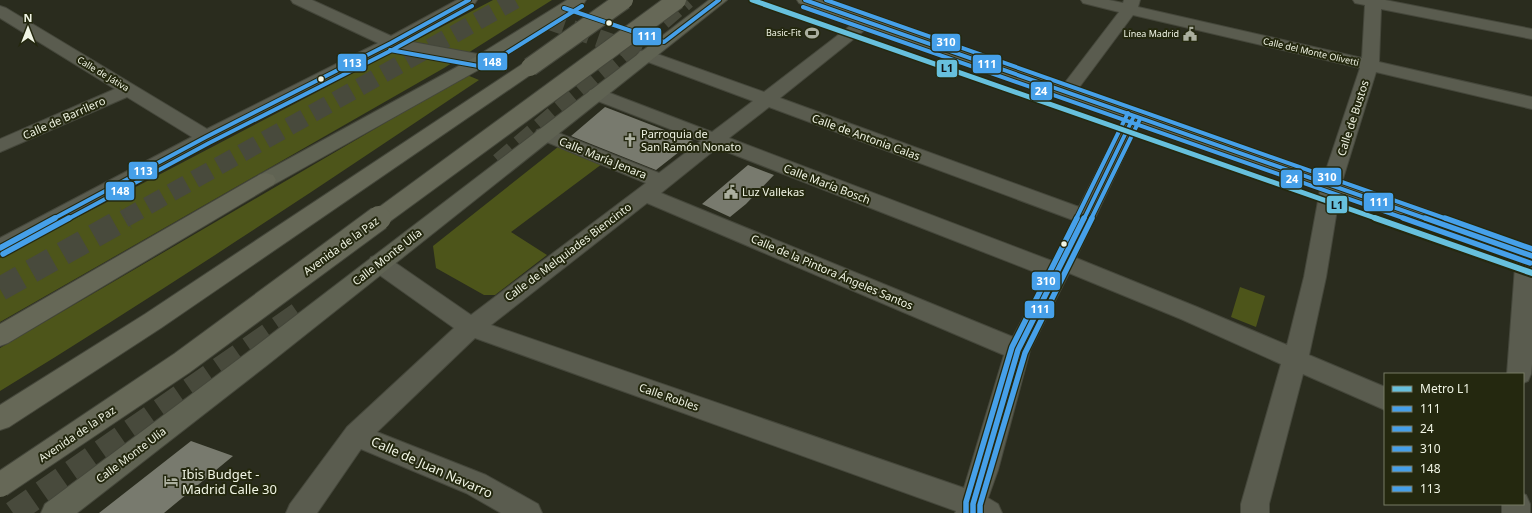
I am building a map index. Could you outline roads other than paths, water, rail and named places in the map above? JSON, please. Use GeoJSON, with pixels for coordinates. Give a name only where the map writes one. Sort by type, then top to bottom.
{"type":"FeatureCollection","features":[{"type":"Feature","properties":{"kind":"highway"},"geometry":{"type":"LineString","coordinates":[[0,419],[153,321],[530,67],[624,0]]}},
{"type":"Feature","properties":{"kind":"highway","name":"Avenida de la Paz"},"geometry":{"type":"LineString","coordinates":[[0,486],[182,363],[677,0]]}},
{"type":"Feature","properties":{"kind":"highway"},"geometry":{"type":"LineString","coordinates":[[0,336],[266,180]]}},
{"type":"Feature","properties":{"kind":"main road"},"geometry":{"type":"LineString","coordinates":[[266,180],[483,60],[578,0]]}},
{"type":"Feature","properties":{"kind":"main road","name":"Calle Monte Ulía"},"geometry":{"type":"LineString","coordinates":[[55,513],[718,0]]}},
{"type":"Feature","properties":{"kind":"main road"},"geometry":{"type":"LineString","coordinates":[[805,0],[1530,255]]}},
{"type":"Feature","properties":{"kind":"street"},"geometry":{"type":"LineString","coordinates":[[300,0],[391,43],[483,60]]}},
{"type":"Feature","properties":{"kind":"street"},"geometry":{"type":"LineString","coordinates":[[0,248],[206,137],[391,43],[469,0]]}},
{"type":"Feature","properties":{"kind":"street","name":"Calle del Monte Olivetti"},"geometry":{"type":"LineString","coordinates":[[1089,0],[1130,5],[1370,66],[1532,103]]}},
{"type":"Feature","properties":{"kind":"street"},"geometry":{"type":"LineString","coordinates":[[1367,1],[1532,34]]}},
{"type":"Feature","properties":{"kind":"street","name":"Calle de Bustos"},"geometry":{"type":"LineString","coordinates":[[1255,513],[1255,504],[1295,360],[1315,277],[1331,185],[1370,66],[1367,1]]}},
{"type":"Feature","properties":{"kind":"street"},"geometry":{"type":"LineString","coordinates":[[1066,93],[1130,5]]}},
{"type":"Feature","properties":{"kind":"street","name":"Calle de Játiva"},"geometry":{"type":"LineString","coordinates":[[0,11],[206,137]]}},
{"type":"Feature","properties":{"kind":"street","name":"Calle de Melquiades Biencinto"},"geometry":{"type":"LineString","coordinates":[[300,513],[356,435],[472,327],[714,141],[865,22]]}},
{"type":"Feature","properties":{"kind":"street","name":"Calle de Antonia Calas"},"geometry":{"type":"LineString","coordinates":[[646,56],[1086,217]]}},
{"type":"Feature","properties":{"kind":"street","name":"Calle de Barrilero"},"geometry":{"type":"LineString","coordinates":[[0,146],[129,89]]}},
{"type":"Feature","properties":{"kind":"street","name":"Calle María Bosch"},"geometry":{"type":"LineString","coordinates":[[596,94],[714,141],[1189,313],[1384,399]]}},
{"type":"Feature","properties":{"kind":"street"},"geometry":{"type":"LineString","coordinates":[[976,511],[984,470],[1018,350],[1086,217],[1134,116]]}},
{"type":"Feature","properties":{"kind":"street","name":"Calle María Jenara"},"geometry":{"type":"LineString","coordinates":[[544,134],[653,188]]}},
{"type":"Feature","properties":{"kind":"street","name":"Calle de la Pintora Ángeles Santos"},"geometry":{"type":"LineString","coordinates":[[653,188],[1018,350]]}},
{"type":"Feature","properties":{"kind":"street"},"geometry":{"type":"LineString","coordinates":[[1523,371],[1530,255]]}},
{"type":"Feature","properties":{"kind":"street","name":"Calle Robles"},"geometry":{"type":"LineString","coordinates":[[379,263],[472,327],[976,511]]}},
{"type":"Feature","properties":{"kind":"street","name":"Calle de Juan Navarro"},"geometry":{"type":"LineString","coordinates":[[356,435],[476,484],[528,513]]}},
{"type":"Feature","properties":{"kind":"tunnel"},"geometry":{"type":"LineString","coordinates":[[124,219],[515,0]]}},
{"type":"Feature","properties":{"kind":"tunnel"},"geometry":{"type":"LineString","coordinates":[[499,162],[687,0]]}},
{"type":"Feature","properties":{"kind":"tunnel"},"geometry":{"type":"LineString","coordinates":[[547,20],[646,55]]}},
{"type":"Feature","properties":{"kind":"tunnel"},"geometry":{"type":"LineString","coordinates":[[0,289],[126,218]]}},
{"type":"Feature","properties":{"kind":"tunnel"},"geometry":{"type":"LineString","coordinates":[[13,513],[303,311]]}},
{"type":"Feature","properties":{"kind":"metro line","name":"L1"},"geometry":{"type":"LineString","coordinates":[[752,0],[1532,273]]}},
{"type":"Feature","properties":{"kind":"place","name":"Basic-Fit"},"geometry":{"type":"Point","coordinates":[812,33]}},
{"type":"Feature","properties":{"kind":"place","name":"Línea Madrid"},"geometry":{"type":"Point","coordinates":[1190,34]}},
{"type":"Feature","properties":{"kind":"place","name":"Parroquia de San Ramón Nonato"},"geometry":{"type":"Point","coordinates":[630,140]}},
{"type":"Feature","properties":{"kind":"place","name":"Luz Vallekas"},"geometry":{"type":"Point","coordinates":[731,192]}},
{"type":"Feature","properties":{"kind":"place","name":"Ibis Budget - Madrid Calle 30"},"geometry":{"type":"Point","coordinates":[171,481]}}]}
